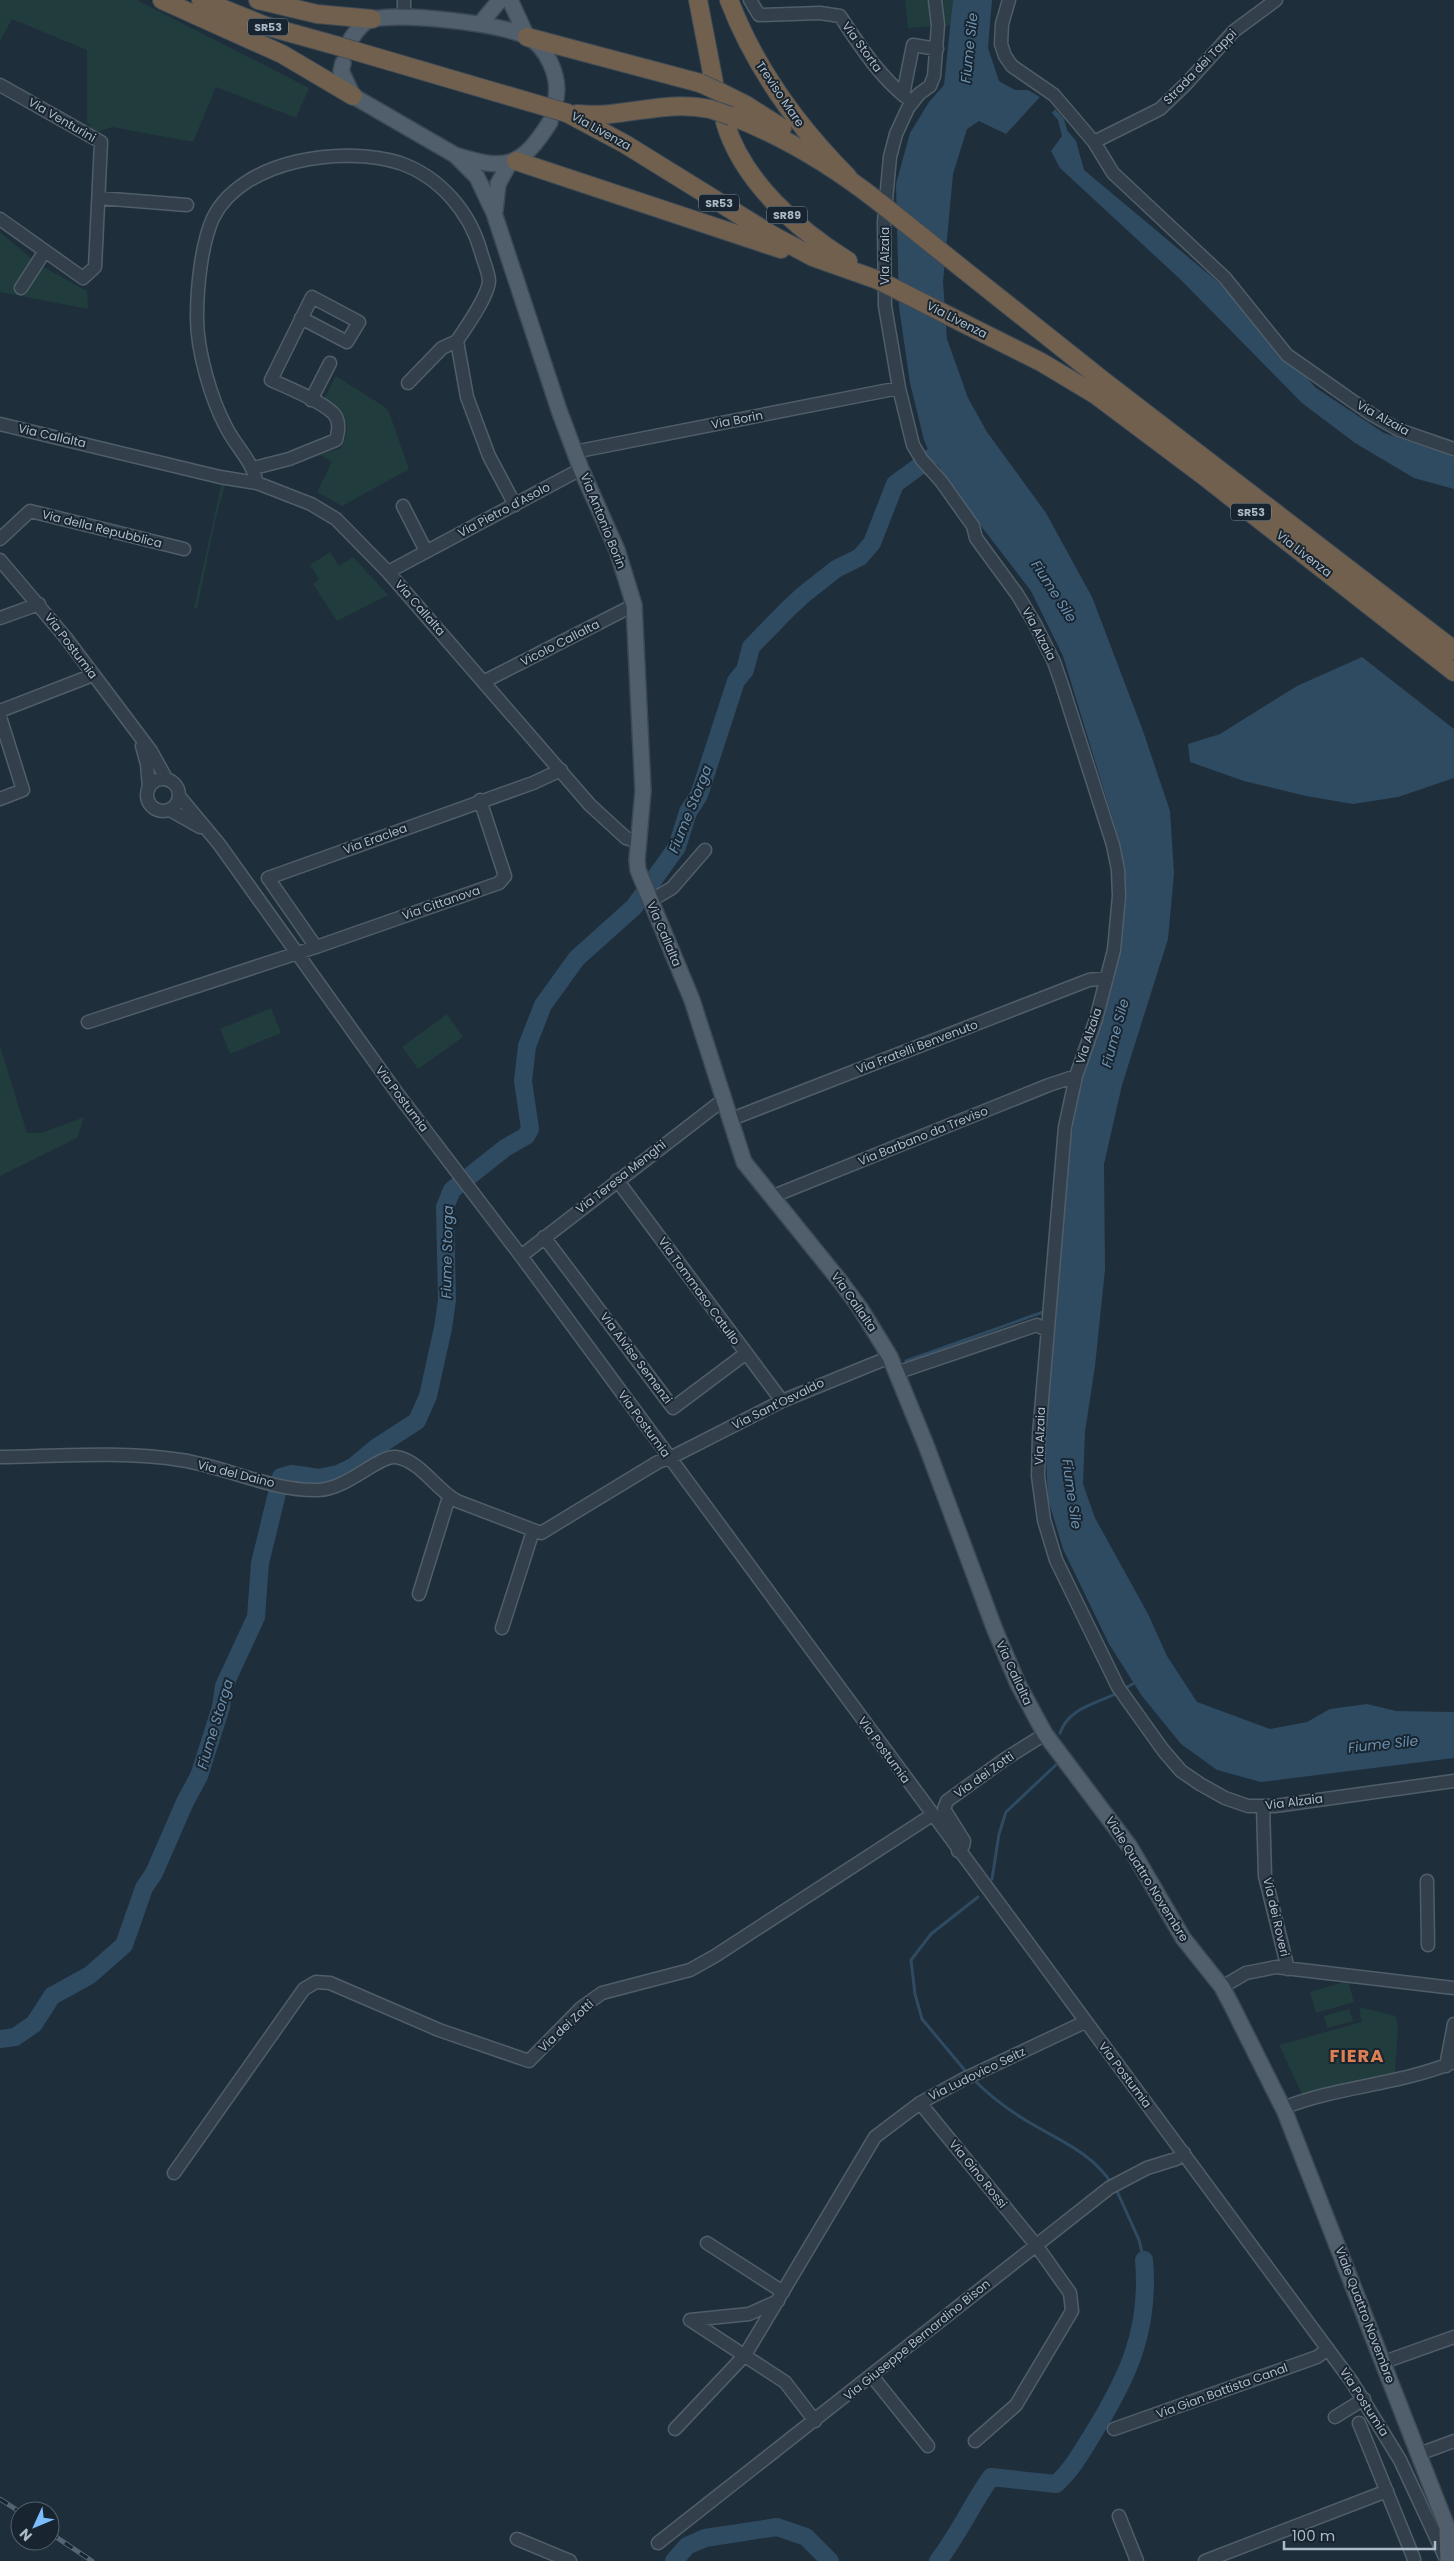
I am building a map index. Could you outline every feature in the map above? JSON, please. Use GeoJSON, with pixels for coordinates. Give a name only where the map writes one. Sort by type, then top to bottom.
{"type":"FeatureCollection","features":[{"type":"Feature","properties":{"kind":"highway"},"geometry":{"type":"LineString","coordinates":[[162,0],[282,54],[353,96]]}},
{"type":"Feature","properties":{"kind":"highway","name":"SR53"},"geometry":{"type":"LineString","coordinates":[[201,0],[266,26],[344,42],[566,113]]}},
{"type":"Feature","properties":{"kind":"highway"},"geometry":{"type":"LineString","coordinates":[[258,0],[317,14],[372,19]]}},
{"type":"Feature","properties":{"kind":"highway"},"geometry":{"type":"LineString","coordinates":[[698,0],[712,86]]}},
{"type":"Feature","properties":{"kind":"highway","name":"Treviso Mare"},"geometry":{"type":"LineString","coordinates":[[729,0],[749,45],[772,86],[805,131],[848,177]]}},
{"type":"Feature","properties":{"kind":"highway"},"geometry":{"type":"LineString","coordinates":[[527,37],[712,86],[746,105],[832,162]]}},
{"type":"Feature","properties":{"kind":"highway","name":"Via Livenza"},"geometry":{"type":"LineString","coordinates":[[566,113],[599,116],[680,104],[710,109],[728,119],[787,140],[848,177],[1112,388],[1454,650]]}},
{"type":"Feature","properties":{"kind":"highway","name":"Via Livenza"},"geometry":{"type":"LineString","coordinates":[[566,113],[625,144],[763,230],[813,257],[878,280],[1041,362],[1096,395],[1454,672]]}},
{"type":"Feature","properties":{"kind":"highway","name":"SR89"},"geometry":{"type":"LineString","coordinates":[[728,119],[758,183],[784,213],[818,243],[878,280]]}},
{"type":"Feature","properties":{"kind":"highway"},"geometry":{"type":"LineString","coordinates":[[512,162],[803,258],[813,257]]}},
{"type":"Feature","properties":{"kind":"main road"},"geometry":{"type":"LineString","coordinates":[[480,24],[500,0]]}},
{"type":"Feature","properties":{"kind":"main road"},"geometry":{"type":"LineString","coordinates":[[510,0],[527,37]]}},
{"type":"Feature","properties":{"kind":"main road"},"geometry":{"type":"LineString","coordinates":[[344,42],[372,19],[404,18],[480,24],[527,37],[540,48],[556,73],[558,88],[556,98]]}},
{"type":"Feature","properties":{"kind":"main road"},"geometry":{"type":"LineString","coordinates":[[343,63],[341,71],[353,96],[455,154],[496,165],[512,162],[540,139],[550,122]]}},
{"type":"Feature","properties":{"kind":"main road","name":"Via Antonio Borin"},"geometry":{"type":"LineString","coordinates":[[455,154],[477,177],[494,213],[574,452],[617,550],[634,605],[643,791],[639,842]]}},
{"type":"Feature","properties":{"kind":"main road","name":"Via Antonio Borin"},"geometry":{"type":"LineString","coordinates":[[494,213],[498,184],[512,162]]}},
{"type":"Feature","properties":{"kind":"main road","name":"Via Callalta"},"geometry":{"type":"LineString","coordinates":[[639,842],[637,860],[641,876],[692,1000],[744,1162],[860,1308],[890,1357],[926,1445],[995,1630],[1018,1684],[1045,1734]]}},
{"type":"Feature","properties":{"kind":"main road","name":"Viale Quattro Novembre"},"geometry":{"type":"LineString","coordinates":[[1045,1734],[1130,1847],[1182,1938],[1222,1987],[1283,2108],[1384,2362],[1445,2524]]}},
{"type":"Feature","properties":{"kind":"main road"},"geometry":{"type":"LineString","coordinates":[[1445,2524],[1448,2561]]}},
{"type":"Feature","properties":{"kind":"main road"},"geometry":{"type":"LineString","coordinates":[[1445,2524],[1454,2545]]}},
{"type":"Feature","properties":{"kind":"street"},"geometry":{"type":"LineString","coordinates":[[404,0],[404,18]]}},
{"type":"Feature","properties":{"kind":"street","name":"Via Alzaia"},"geometry":{"type":"LineString","coordinates":[[935,0],[938,25],[934,76],[930,86],[907,99],[890,157],[884,222],[886,306],[899,388],[913,445],[972,526],[976,538],[1017,594],[1050,654],[1062,685],[1106,821],[1118,870],[1118,927],[1096,1018],[1076,1076],[1065,1126],[1046,1330],[1038,1476],[1044,1520],[1056,1560],[1121,1692],[1182,1771],[1200,1784],[1225,1798],[1248,1806],[1275,1806],[1454,1781]]}},
{"type":"Feature","properties":{"kind":"street","name":"Via Alzaia"},"geometry":{"type":"LineString","coordinates":[[1009,0],[1002,24],[1001,44],[1004,56],[1012,66],[1054,95],[1094,142],[1113,174],[1225,278],[1287,355],[1371,414],[1399,430],[1454,449]]}},
{"type":"Feature","properties":{"kind":"street","name":"Strada dei Tappi"},"geometry":{"type":"LineString","coordinates":[[1094,142],[1160,109],[1186,84],[1234,31],[1276,0]]}},
{"type":"Feature","properties":{"kind":"street","name":"Via Storta"},"geometry":{"type":"LineString","coordinates":[[753,5],[759,15],[820,13],[840,16],[867,58],[907,99]]}},
{"type":"Feature","properties":{"kind":"street"},"geometry":{"type":"LineString","coordinates":[[907,99],[913,46],[937,49]]}},
{"type":"Feature","properties":{"kind":"street","name":"Via Venturini"},"geometry":{"type":"LineString","coordinates":[[0,85],[101,142],[95,267],[83,278],[0,219]]}},
{"type":"Feature","properties":{"kind":"street"},"geometry":{"type":"LineString","coordinates":[[257,483],[254,468],[226,428],[213,396],[199,340],[197,319],[202,256],[207,235],[214,217],[224,202],[250,179],[270,169],[324,157],[362,157],[400,163],[428,178],[452,196],[477,238],[489,282],[476,314],[457,341],[442,348],[408,383]]}},
{"type":"Feature","properties":{"kind":"street"},"geometry":{"type":"LineString","coordinates":[[98,198],[187,205]]}},
{"type":"Feature","properties":{"kind":"street"},"geometry":{"type":"LineString","coordinates":[[22,288],[46,251]]}},
{"type":"Feature","properties":{"kind":"street"},"geometry":{"type":"LineString","coordinates":[[254,468],[288,459],[336,440],[339,427],[335,415],[272,380],[301,318]]}},
{"type":"Feature","properties":{"kind":"street"},"geometry":{"type":"LineString","coordinates":[[457,341],[467,397],[489,456],[515,505]]}},
{"type":"Feature","properties":{"kind":"street"},"geometry":{"type":"LineString","coordinates":[[311,400],[330,363]]}},
{"type":"Feature","properties":{"kind":"street","name":"Via Borin"},"geometry":{"type":"LineString","coordinates":[[574,452],[899,388]]}},
{"type":"Feature","properties":{"kind":"street","name":"Via Callalta"},"geometry":{"type":"LineString","coordinates":[[0,424],[220,477],[257,483],[311,504],[336,519],[388,572],[590,805],[618,832],[626,838],[639,842]]}},
{"type":"Feature","properties":{"kind":"street","name":"Via Pietro d'Asolo"},"geometry":{"type":"LineString","coordinates":[[388,572],[581,469]]}},
{"type":"Feature","properties":{"kind":"street"},"geometry":{"type":"LineString","coordinates":[[403,506],[426,552]]}},
{"type":"Feature","properties":{"kind":"street","name":"Via della Repubblica"},"geometry":{"type":"LineString","coordinates":[[0,539],[30,511],[184,549]]}},
{"type":"Feature","properties":{"kind":"street","name":"Via Postumia"},"geometry":{"type":"LineString","coordinates":[[0,560],[39,604],[151,751],[167,780],[175,785],[179,796],[209,832],[298,953],[303,964],[521,1256],[958,1851],[1328,2349],[1364,2399],[1400,2460],[1448,2561]]}},
{"type":"Feature","properties":{"kind":"street"},"geometry":{"type":"LineString","coordinates":[[0,618],[39,604]]}},
{"type":"Feature","properties":{"kind":"street","name":"Vicolo Callalta"},"geometry":{"type":"LineString","coordinates":[[485,682],[634,605]]}},
{"type":"Feature","properties":{"kind":"street"},"geometry":{"type":"LineString","coordinates":[[0,711],[93,674]]}},
{"type":"Feature","properties":{"kind":"street"},"geometry":{"type":"LineString","coordinates":[[0,717],[23,790],[0,799]]}},
{"type":"Feature","properties":{"kind":"street","name":"Via Postumia"},"geometry":{"type":"LineString","coordinates":[[138,734],[147,764],[148,801],[153,808],[161,811],[170,810],[209,832]]}},
{"type":"Feature","properties":{"kind":"street","name":"Via Eraclea"},"geometry":{"type":"LineString","coordinates":[[316,947],[268,878],[480,800],[533,783],[560,770]]}},
{"type":"Feature","properties":{"kind":"street"},"geometry":{"type":"LineString","coordinates":[[149,788],[157,781],[167,780]]}},
{"type":"Feature","properties":{"kind":"street"},"geometry":{"type":"LineString","coordinates":[[170,810],[178,802],[179,796]]}},
{"type":"Feature","properties":{"kind":"street","name":"Via Cittanova"},"geometry":{"type":"LineString","coordinates":[[298,953],[503,880],[505,876],[480,800]]}},
{"type":"Feature","properties":{"kind":"street"},"geometry":{"type":"LineString","coordinates":[[650,900],[672,888],[705,850]]}},
{"type":"Feature","properties":{"kind":"street"},"geometry":{"type":"LineString","coordinates":[[88,1022],[298,953]]}},
{"type":"Feature","properties":{"kind":"street","name":"Via Fratelli Benvenuto"},"geometry":{"type":"LineString","coordinates":[[729,1120],[1089,980],[1106,978]]}},
{"type":"Feature","properties":{"kind":"street","name":"Via Barbano da Treviso"},"geometry":{"type":"LineString","coordinates":[[771,1197],[1040,1088],[1076,1076]]}},
{"type":"Feature","properties":{"kind":"street","name":"Via Teresa Menghi"},"geometry":{"type":"LineString","coordinates":[[521,1256],[723,1100]]}},
{"type":"Feature","properties":{"kind":"street","name":"Via Tommaso Catullo"},"geometry":{"type":"LineString","coordinates":[[618,1180],[782,1401]]}},
{"type":"Feature","properties":{"kind":"street","name":"Via Alvise Semenzi"},"geometry":{"type":"LineString","coordinates":[[544,1237],[673,1408],[746,1354]]}},
{"type":"Feature","properties":{"kind":"street"},"geometry":{"type":"LineString","coordinates":[[896,1374],[1037,1325],[1046,1330]]}},
{"type":"Feature","properties":{"kind":"street","name":"Via Sant'Osvaldo"},"geometry":{"type":"LineString","coordinates":[[670,1458],[782,1401],[890,1357]]}},
{"type":"Feature","properties":{"kind":"street","name":"Via del Daino"},"geometry":{"type":"LineString","coordinates":[[0,1457],[153,1457],[183,1460],[264,1482],[306,1490],[331,1489],[348,1482],[388,1457],[398,1458],[416,1468],[448,1497],[543,1530]]}},
{"type":"Feature","properties":{"kind":"street"},"geometry":{"type":"LineString","coordinates":[[502,1628],[543,1530],[658,1462],[670,1458]]}},
{"type":"Feature","properties":{"kind":"street"},"geometry":{"type":"LineString","coordinates":[[420,1594],[448,1497]]}},
{"type":"Feature","properties":{"kind":"street","name":"Via dei Zotti"},"geometry":{"type":"LineString","coordinates":[[958,1851],[963,1846],[964,1841],[944,1809],[946,1801],[1005,1759],[1045,1734]]}},
{"type":"Feature","properties":{"kind":"street","name":"Via dei Roveri"},"geometry":{"type":"LineString","coordinates":[[1263,1806],[1265,1876],[1288,1969]]}},
{"type":"Feature","properties":{"kind":"street","name":"Via dei Zotti"},"geometry":{"type":"LineString","coordinates":[[174,2173],[304,1989],[316,1982],[330,1983],[439,2030],[529,2061],[581,2008],[602,1993],[690,1970],[715,1956],[932,1815]]}},
{"type":"Feature","properties":{"kind":"street"},"geometry":{"type":"LineString","coordinates":[[1426,1881],[1428,1945]]}},
{"type":"Feature","properties":{"kind":"street"},"geometry":{"type":"LineString","coordinates":[[1222,1987],[1246,1973],[1276,1967],[1454,1988]]}},
{"type":"Feature","properties":{"kind":"street","name":"Via Ludovico Seitz"},"geometry":{"type":"LineString","coordinates":[[675,2429],[745,2356],[876,2137],[920,2103],[962,2080],[1085,2022]]}},
{"type":"Feature","properties":{"kind":"street"},"geometry":{"type":"LineString","coordinates":[[1283,2108],[1304,2100],[1401,2078],[1450,2064],[1454,2024]]}},
{"type":"Feature","properties":{"kind":"street","name":"Via Gino Rossi"},"geometry":{"type":"LineString","coordinates":[[920,2103],[1036,2245],[1070,2293],[1072,2311],[1016,2405],[975,2441]]}},
{"type":"Feature","properties":{"kind":"street","name":"Via Giuseppe Bernardino Bison"},"geometry":{"type":"LineString","coordinates":[[658,2543],[1036,2245],[1115,2186],[1147,2168],[1176,2159],[1184,2153]]}},
{"type":"Feature","properties":{"kind":"street"},"geometry":{"type":"LineString","coordinates":[[706,2243],[780,2296],[749,2314],[690,2320],[785,2382],[815,2421]]}},
{"type":"Feature","properties":{"kind":"street"},"geometry":{"type":"LineString","coordinates":[[1384,2362],[1454,2336]]}},
{"type":"Feature","properties":{"kind":"street","name":"Via Gian Battista Canal"},"geometry":{"type":"LineString","coordinates":[[1114,2429],[1317,2357],[1328,2349]]}},
{"type":"Feature","properties":{"kind":"street"},"geometry":{"type":"LineString","coordinates":[[872,2376],[928,2446]]}},
{"type":"Feature","properties":{"kind":"street"},"geometry":{"type":"LineString","coordinates":[[1335,2417],[1364,2399]]}},
{"type":"Feature","properties":{"kind":"street"},"geometry":{"type":"LineString","coordinates":[[1359,2423],[1414,2559]]}},
{"type":"Feature","properties":{"kind":"street"},"geometry":{"type":"LineString","coordinates":[[1419,2454],[1454,2441]]}},
{"type":"Feature","properties":{"kind":"street"},"geometry":{"type":"LineString","coordinates":[[1205,2561],[1387,2491]]}},
{"type":"Feature","properties":{"kind":"street"},"geometry":{"type":"LineString","coordinates":[[1119,2516],[1137,2561]]}},
{"type":"Feature","properties":{"kind":"street"},"geometry":{"type":"LineString","coordinates":[[517,2539],[570,2561]]}},
{"type":"Feature","properties":{"kind":"green space"},"geometry":{"type":"Polygon","coordinates":[[[0,0],[137,0],[309,88],[296,118],[216,87],[193,142],[112,127],[92,134],[90,124],[87,123],[87,50],[12,19],[0,41],[0,0]]]}},
{"type":"Feature","properties":{"kind":"green space"},"geometry":{"type":"Polygon","coordinates":[[[905,0],[953,0],[951,25],[908,28],[905,0]]]}},
{"type":"Feature","properties":{"kind":"green space"},"geometry":{"type":"Polygon","coordinates":[[[0,232],[38,264],[87,291],[88,309],[0,292],[0,232]]]}},
{"type":"Feature","properties":{"kind":"green space"},"geometry":{"type":"Polygon","coordinates":[[[336,376],[385,407],[389,412],[409,469],[342,506],[317,492],[332,462],[320,455],[341,448],[347,432],[345,420],[336,410],[323,401],[336,376]]]}},
{"type":"Feature","properties":{"kind":"green space"},"geometry":{"type":"Polygon","coordinates":[[[223,477],[227,478],[215,521],[197,609],[194,608],[223,477]]]}},
{"type":"Feature","properties":{"kind":"green space"},"geometry":{"type":"Polygon","coordinates":[[[330,552],[339,566],[353,557],[388,595],[337,621],[313,584],[319,579],[310,565],[330,552]]]}},
{"type":"Feature","properties":{"kind":"green space"},"geometry":{"type":"Polygon","coordinates":[[[271,1008],[281,1033],[230,1054],[220,1029],[271,1008]]]}},
{"type":"Feature","properties":{"kind":"green space"},"geometry":{"type":"Polygon","coordinates":[[[447,1014],[463,1037],[418,1069],[402,1047],[447,1014]]]}},
{"type":"Feature","properties":{"kind":"green space"},"geometry":{"type":"Polygon","coordinates":[[[0,1046],[27,1133],[42,1133],[84,1117],[77,1138],[0,1176],[0,1046]]]}},
{"type":"Feature","properties":{"kind":"green space"},"geometry":{"type":"Polygon","coordinates":[[[1348,1981],[1354,2002],[1316,2013],[1310,1992],[1348,1981]]]}},
{"type":"Feature","properties":{"kind":"green space"},"geometry":{"type":"Polygon","coordinates":[[[1359,2007],[1396,2016],[1398,2029],[1395,2073],[1302,2094],[1279,2045],[1362,2022],[1359,2007]]]}},
{"type":"Feature","properties":{"kind":"green space"},"geometry":{"type":"Polygon","coordinates":[[[1349,2009],[1353,2021],[1327,2028],[1324,2016],[1349,2009]]]}},
{"type":"Feature","properties":{"kind":"water","name":"Fiume Sile"},"geometry":{"type":"Polygon","coordinates":[[[953,0],[992,0],[988,48],[999,81],[1015,90],[1028,90],[1040,97],[1006,134],[979,121],[967,129],[953,174],[943,282],[947,339],[968,398],[987,432],[1046,513],[1092,597],[1143,731],[1170,811],[1174,873],[1168,939],[1122,1085],[1104,1164],[1105,1270],[1095,1366],[1085,1432],[1083,1484],[1095,1518],[1148,1614],[1167,1656],[1197,1702],[1270,1729],[1307,1722],[1330,1709],[1367,1704],[1396,1711],[1454,1712],[1454,1758],[1261,1782],[1217,1770],[1181,1744],[1142,1696],[1109,1644],[1063,1549],[1048,1499],[1045,1438],[1068,1168],[1076,1096],[1123,913],[1120,843],[1063,656],[1031,591],[978,522],[930,454],[924,440],[910,383],[899,307],[896,184],[910,133],[929,102],[944,85],[953,0]]]}},
{"type":"Feature","properties":{"kind":"water"},"geometry":{"type":"Polygon","coordinates":[[[1055,109],[1064,119],[1067,130],[1076,141],[1084,170],[1218,282],[1316,388],[1384,433],[1454,456],[1454,489],[1414,478],[1355,443],[1302,403],[1181,280],[1060,168],[1051,151],[1062,136],[1058,120],[1052,113],[1055,109]]]}},
{"type":"Feature","properties":{"kind":"water"},"geometry":{"type":"Polygon","coordinates":[[[1362,657],[1454,729],[1454,778],[1398,797],[1353,804],[1306,796],[1244,781],[1190,762],[1188,744],[1220,734],[1297,686],[1362,657]]]}},
{"type":"Feature","properties":{"kind":"waterway","name":"Fiume Storga"},"geometry":{"type":"LineString","coordinates":[[0,2039],[15,2037],[34,2024],[52,1996],[90,1975],[124,1945],[144,1888],[154,1873],[185,1802],[199,1776],[221,1707],[224,1686],[256,1617],[260,1563],[281,1477],[292,1474],[319,1478],[338,1474],[353,1467],[377,1447],[417,1421],[428,1396],[443,1328],[447,1300],[445,1207],[452,1190],[505,1148],[526,1136],[530,1129],[523,1081],[527,1046],[543,1005],[577,958],[634,907],[677,847],[688,812],[699,795],[736,681],[745,670],[751,647],[803,595],[836,569],[860,557],[872,543],[895,484],[951,443]]}},
{"type":"Feature","properties":{"kind":"waterway"},"geometry":{"type":"LineString","coordinates":[[906,1361],[1046,1311]]}},
{"type":"Feature","properties":{"kind":"waterway"},"geometry":{"type":"LineString","coordinates":[[1124,1689],[1136,1682]]}},
{"type":"Feature","properties":{"kind":"waterway"},"geometry":{"type":"LineString","coordinates":[[1060,1733],[1064,1724],[1077,1712],[1119,1692]]}},
{"type":"Feature","properties":{"kind":"waterway"},"geometry":{"type":"LineString","coordinates":[[992,1879],[999,1834],[1006,1812],[1059,1762]]}},
{"type":"Feature","properties":{"kind":"waterway"},"geometry":{"type":"LineString","coordinates":[[968,2074],[922,2019],[915,1994],[911,1960],[931,1934],[978,1897]]}},
{"type":"Feature","properties":{"kind":"waterway"},"geometry":{"type":"LineString","coordinates":[[973,2079],[1016,2114],[1086,2156],[1096,2164],[1112,2184]]}},
{"type":"Feature","properties":{"kind":"waterway"},"geometry":{"type":"LineString","coordinates":[[1116,2189],[1139,2240],[1144,2260]]}},
{"type":"Feature","properties":{"kind":"waterway"},"geometry":{"type":"LineString","coordinates":[[938,2561],[991,2477],[1056,2484],[1077,2460],[1127,2371],[1140,2330],[1144,2308],[1144,2260]]}},
{"type":"Feature","properties":{"kind":"waterway"},"geometry":{"type":"LineString","coordinates":[[674,2561],[687,2546],[705,2538],[777,2527],[806,2537],[830,2561]]}},
{"type":"Feature","properties":{"kind":"railway"},"geometry":{"type":"LineString","coordinates":[[0,2499],[10,2506]]}},
{"type":"Feature","properties":{"kind":"railway"},"geometry":{"type":"LineString","coordinates":[[60,2540],[92,2561]]}},
{"type":"Feature","properties":{"kind":"district","name":"FIERA"},"geometry":{"type":"Point","coordinates":[1357,2056]}}]}
